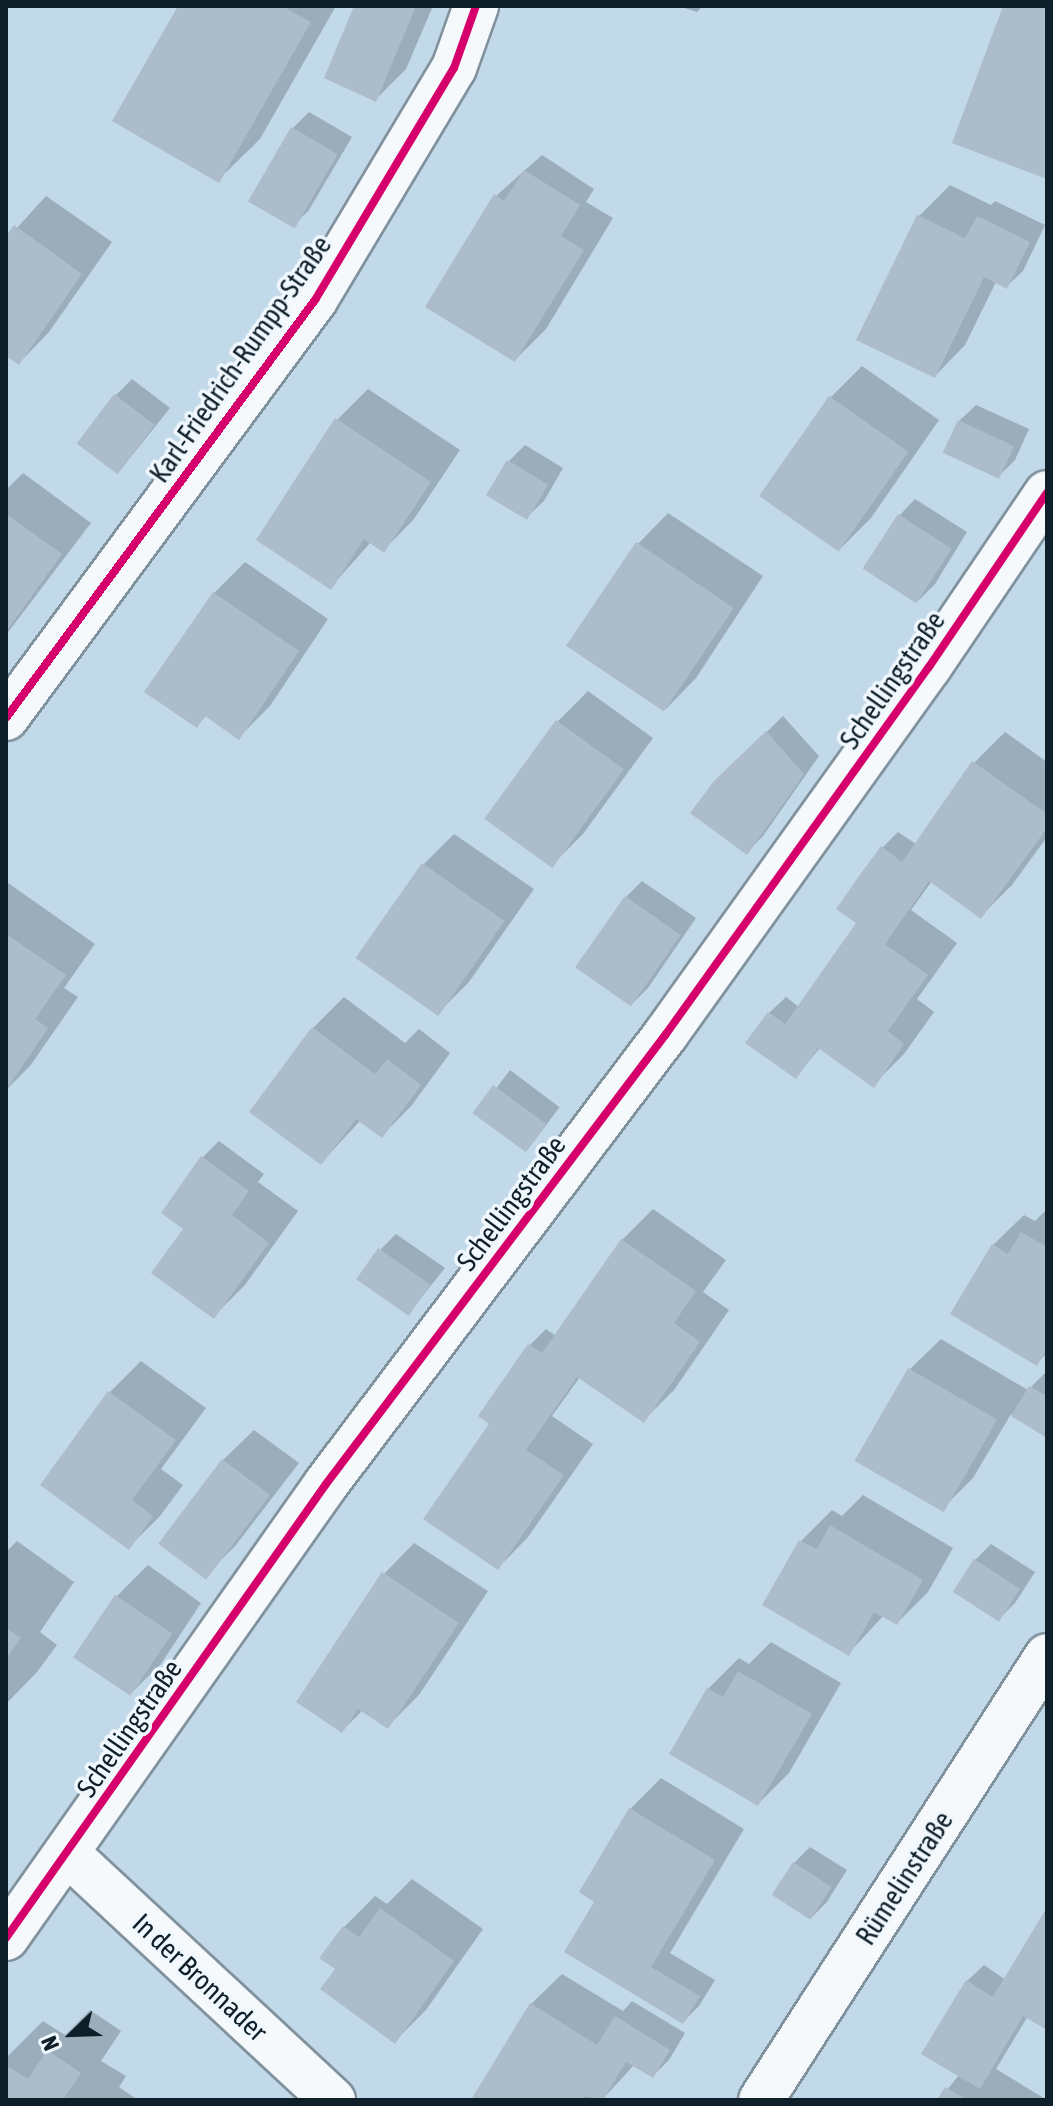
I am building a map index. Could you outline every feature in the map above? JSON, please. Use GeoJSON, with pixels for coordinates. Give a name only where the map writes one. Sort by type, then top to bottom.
{"type":"FeatureCollection","features":[{"type":"Feature","properties":{"kind":"street","name":"Karl-Friedrich-Rumpp-Straße"},"geometry":{"type":"LineString","coordinates":[[6,718],[315,300],[454,68],[476,6]]}},
{"type":"Feature","properties":{"kind":"street","name":"Schellingstraße"},"geometry":{"type":"LineString","coordinates":[[6,1938],[326,1484],[666,1034],[929,667],[1047,493]]}},
{"type":"Feature","properties":{"kind":"street","name":"Rümelinstraße"},"geometry":{"type":"LineString","coordinates":[[761,2100],[1047,1656]]}},
{"type":"Feature","properties":{"kind":"street","name":"In der Bronnader"},"geometry":{"type":"LineString","coordinates":[[68,1854],[333,2100]]}},
{"type":"Feature","properties":{"kind":"building"},"geometry":{"type":"Polygon","coordinates":[[[178,6],[282,6],[311,22],[219,183],[112,121],[178,6]]]}},
{"type":"Feature","properties":{"kind":"building"},"geometry":{"type":"Polygon","coordinates":[[[354,6],[416,6],[376,102],[324,78],[354,6]]]}},
{"type":"Feature","properties":{"kind":"building"},"geometry":{"type":"Polygon","coordinates":[[[1003,6],[1047,6],[1047,179],[952,143],[1003,6]]]}},
{"type":"Feature","properties":{"kind":"building"},"geometry":{"type":"Polygon","coordinates":[[[291,127],[338,154],[295,228],[248,201],[291,127]]]}},
{"type":"Feature","properties":{"kind":"building"},"geometry":{"type":"Polygon","coordinates":[[[524,170],[580,205],[561,236],[584,250],[515,362],[425,307],[494,194],[504,201],[524,170]]]}},
{"type":"Feature","properties":{"kind":"building"},"geometry":{"type":"Polygon","coordinates":[[[917,215],[965,238],[977,216],[1030,242],[1007,289],[984,277],[935,378],[856,340],[917,215]]]}},
{"type":"Feature","properties":{"kind":"building"},"geometry":{"type":"Polygon","coordinates":[[[14,225],[82,274],[19,365],[6,356],[6,236],[14,225]]]}},
{"type":"Feature","properties":{"kind":"building"},"geometry":{"type":"Polygon","coordinates":[[[114,394],[155,425],[117,474],[77,444],[114,394]]]}},
{"type":"Feature","properties":{"kind":"building"},"geometry":{"type":"Polygon","coordinates":[[[829,396],[908,452],[838,552],[759,496],[829,396]]]}},
{"type":"Feature","properties":{"kind":"building"},"geometry":{"type":"Polygon","coordinates":[[[335,418],[431,482],[384,553],[364,539],[331,590],[256,540],[335,418]]]}},
{"type":"Feature","properties":{"kind":"building"},"geometry":{"type":"Polygon","coordinates":[[[958,420],[1014,446],[999,479],[943,453],[958,420]]]}},
{"type":"Feature","properties":{"kind":"building"},"geometry":{"type":"Polygon","coordinates":[[[507,460],[548,485],[527,520],[486,495],[507,460]]]}},
{"type":"Feature","properties":{"kind":"building"},"geometry":{"type":"Polygon","coordinates":[[[6,514],[62,554],[6,632],[6,514]]]}},
{"type":"Feature","properties":{"kind":"building"},"geometry":{"type":"Polygon","coordinates":[[[898,514],[952,549],[916,603],[863,569],[898,514]]]}},
{"type":"Feature","properties":{"kind":"building"},"geometry":{"type":"Polygon","coordinates":[[[636,542],[734,608],[664,712],[566,646],[636,542]]]}},
{"type":"Feature","properties":{"kind":"building"},"geometry":{"type":"Polygon","coordinates":[[[213,592],[299,651],[239,740],[205,716],[197,728],[144,692],[213,592]]]}},
{"type":"Feature","properties":{"kind":"building"},"geometry":{"type":"Polygon","coordinates":[[[556,720],[624,769],[552,868],[484,819],[556,720]]]}},
{"type":"Feature","properties":{"kind":"building"},"geometry":{"type":"Polygon","coordinates":[[[766,731],[804,774],[747,855],[690,813],[714,781],[766,731]]]}},
{"type":"Feature","properties":{"kind":"building"},"geometry":{"type":"Polygon","coordinates":[[[972,761],[1047,814],[1047,828],[981,919],[929,881],[885,944],[928,975],[888,1031],[904,1044],[874,1088],[818,1048],[796,1079],[745,1043],[768,1012],[785,1024],[856,923],[836,909],[859,876],[881,846],[902,862],[972,761]]]}},
{"type":"Feature","properties":{"kind":"building"},"geometry":{"type":"Polygon","coordinates":[[[422,863],[505,921],[438,1016],[355,958],[422,863]]]}},
{"type":"Feature","properties":{"kind":"building"},"geometry":{"type":"Polygon","coordinates":[[[625,896],[681,935],[631,1006],[575,967],[625,896]]]}},
{"type":"Feature","properties":{"kind":"building"},"geometry":{"type":"Polygon","coordinates":[[[6,934],[66,975],[35,1019],[48,1028],[6,1090],[6,934]]]}},
{"type":"Feature","properties":{"kind":"building"},"geometry":{"type":"Polygon","coordinates":[[[312,1027],[375,1074],[387,1059],[421,1085],[382,1138],[356,1119],[321,1165],[249,1112],[312,1027]]]}},
{"type":"Feature","properties":{"kind":"building"},"geometry":{"type":"Polygon","coordinates":[[[493,1085],[546,1124],[526,1152],[472,1113],[493,1085]]]}},
{"type":"Feature","properties":{"kind":"building"},"geometry":{"type":"Polygon","coordinates":[[[201,1156],[249,1191],[232,1215],[269,1243],[214,1319],[151,1273],[183,1229],[161,1213],[201,1156]]]}},
{"type":"Feature","properties":{"kind":"building"},"geometry":{"type":"Polygon","coordinates":[[[1021,1232],[1047,1247],[1047,1349],[1037,1366],[950,1314],[992,1244],[1008,1254],[1021,1232]]]}},
{"type":"Feature","properties":{"kind":"building"},"geometry":{"type":"Polygon","coordinates":[[[621,1239],[696,1291],[674,1323],[700,1342],[644,1423],[577,1377],[526,1450],[564,1475],[498,1570],[423,1519],[489,1424],[478,1416],[528,1344],[542,1353],[621,1239]]]}},
{"type":"Feature","properties":{"kind":"building"},"geometry":{"type":"Polygon","coordinates":[[[378,1248],[430,1285],[409,1316],[356,1279],[378,1248]]]}},
{"type":"Feature","properties":{"kind":"building"},"geometry":{"type":"Polygon","coordinates":[[[908,1368],[997,1420],[944,1512],[854,1461],[908,1368]]]}},
{"type":"Feature","properties":{"kind":"building"},"geometry":{"type":"Polygon","coordinates":[[[1029,1386],[1047,1396],[1047,1438],[1011,1416],[1029,1386]]]}},
{"type":"Feature","properties":{"kind":"building"},"geometry":{"type":"Polygon","coordinates":[[[108,1391],[176,1440],[132,1500],[153,1516],[129,1550],[40,1485],[108,1391]]]}},
{"type":"Feature","properties":{"kind":"building"},"geometry":{"type":"Polygon","coordinates":[[[222,1459],[270,1495],[206,1580],[158,1544],[222,1459]]]}},
{"type":"Feature","properties":{"kind":"building"},"geometry":{"type":"Polygon","coordinates":[[[830,1525],[923,1580],[897,1625],[874,1612],[849,1656],[762,1605],[799,1540],[817,1549],[830,1525]]]}},
{"type":"Feature","properties":{"kind":"building"},"geometry":{"type":"Polygon","coordinates":[[[974,1559],[1020,1589],[999,1622],[953,1592],[974,1559]]]}},
{"type":"Feature","properties":{"kind":"building"},"geometry":{"type":"Polygon","coordinates":[[[382,1572],[459,1623],[388,1729],[358,1709],[342,1733],[296,1702],[382,1572]]]}},
{"type":"Feature","properties":{"kind":"building"},"geometry":{"type":"Polygon","coordinates":[[[115,1595],[172,1634],[130,1696],[73,1657],[115,1595]]]}},
{"type":"Feature","properties":{"kind":"building"},"geometry":{"type":"Polygon","coordinates":[[[6,1628],[21,1638],[6,1659],[6,1628]]]}},
{"type":"Feature","properties":{"kind":"building"},"geometry":{"type":"Polygon","coordinates":[[[738,1671],[812,1714],[758,1806],[669,1754],[707,1688],[723,1697],[738,1671]]]}},
{"type":"Feature","properties":{"kind":"building"},"geometry":{"type":"Polygon","coordinates":[[[629,1808],[715,1860],[651,1967],[700,1996],[683,2024],[564,1952],[594,1902],[579,1892],[629,1808]]]}},
{"type":"Feature","properties":{"kind":"building"},"geometry":{"type":"Polygon","coordinates":[[[793,1862],[832,1887],[810,1920],[772,1895],[793,1862]]]}},
{"type":"Feature","properties":{"kind":"building"},"geometry":{"type":"Polygon","coordinates":[[[1047,1907],[1047,2030],[1023,2016],[980,2089],[921,2054],[966,1980],[993,1997],[1047,1907]]]}},
{"type":"Feature","properties":{"kind":"building"},"geometry":{"type":"Polygon","coordinates":[[[380,1908],[454,1961],[395,2044],[320,1989],[335,1969],[319,1958],[343,1926],[359,1937],[380,1908]]]}},
{"type":"Feature","properties":{"kind":"building"},"geometry":{"type":"Polygon","coordinates":[[[530,2003],[597,2045],[615,2016],[670,2050],[653,2078],[626,2062],[603,2100],[585,2096],[583,2100],[472,2098],[530,2003]]]}},
{"type":"Feature","properties":{"kind":"building"},"geometry":{"type":"Polygon","coordinates":[[[47,2050],[81,2073],[63,2100],[6,2100],[6,2065],[28,2079],[47,2050]]]}},
{"type":"Feature","properties":{"kind":"building"},"geometry":{"type":"Polygon","coordinates":[[[945,2087],[967,2100],[937,2100],[945,2087]]]}},
{"type":"Feature","properties":{"kind":"cycle path"},"geometry":{"type":"LineString","coordinates":[[6,718],[315,300],[454,68],[476,6]]}},
{"type":"Feature","properties":{"kind":"cycle path"},"geometry":{"type":"LineString","coordinates":[[6,1938],[326,1484],[666,1034],[929,667],[1047,493]]}}]}
